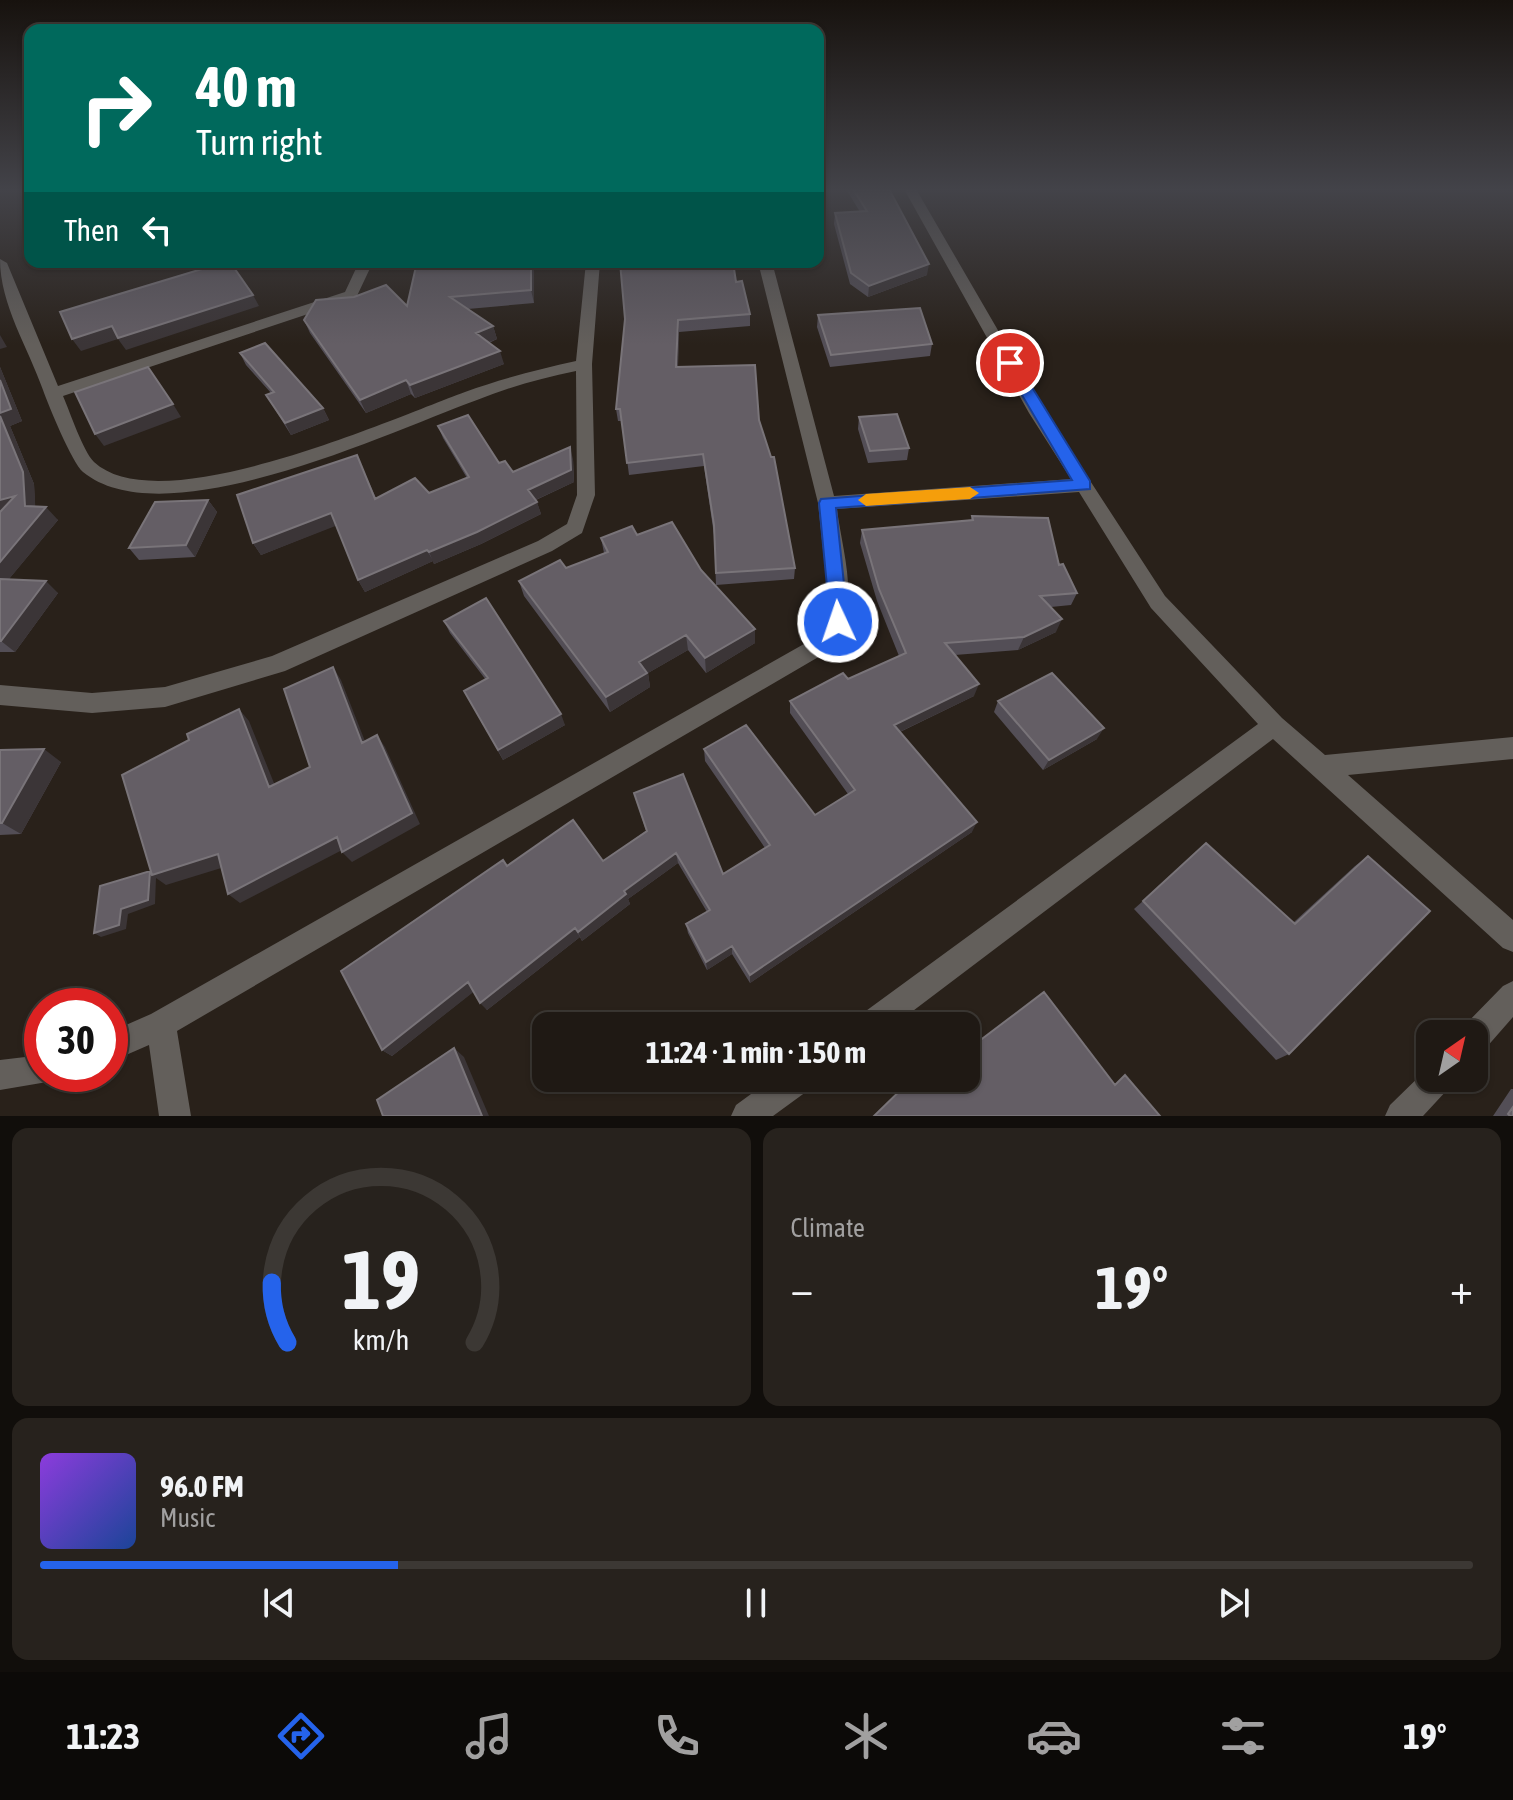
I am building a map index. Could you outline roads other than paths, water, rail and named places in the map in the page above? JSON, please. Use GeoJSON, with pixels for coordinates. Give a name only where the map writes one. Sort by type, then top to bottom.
{"type":"FeatureCollection","features":[{"type":"Feature","properties":{"kind":"street"},"geometry":{"type":"LineString","coordinates":[[941,241],[1084,485],[1158,602],[1274,725],[1513,938]]}},
{"type":"Feature","properties":{"kind":"street"},"geometry":{"type":"LineString","coordinates":[[0,263],[52,394],[88,467],[109,478],[148,487],[187,487],[227,481],[300,460],[474,395],[584,364]]}},
{"type":"Feature","properties":{"kind":"street"},"geometry":{"type":"LineString","coordinates":[[52,394],[351,295],[363,268]]}},
{"type":"Feature","properties":{"kind":"street"},"geometry":{"type":"LineString","coordinates":[[0,695],[92,703],[165,697],[277,664],[545,546],[575,528],[586,495],[584,364],[592,268]]}},
{"type":"Feature","properties":{"kind":"street"},"geometry":{"type":"LineString","coordinates":[[128,1039],[161,1024],[819,646],[838,622],[827,503],[767,268]]}},
{"type":"Feature","properties":{"kind":"street"},"geometry":{"type":"LineString","coordinates":[[827,503],[1084,485]]}},
{"type":"Feature","properties":{"kind":"street"},"geometry":{"type":"LineString","coordinates":[[888,1012],[1274,725]]}},
{"type":"Feature","properties":{"kind":"street"},"geometry":{"type":"LineString","coordinates":[[1321,767],[1513,748]]}},
{"type":"Feature","properties":{"kind":"street"},"geometry":{"type":"LineString","coordinates":[[1488,1023],[1513,996]]}},
{"type":"Feature","properties":{"kind":"street"},"geometry":{"type":"LineString","coordinates":[[161,1024],[175,1116]]}},
{"type":"Feature","properties":{"kind":"street"},"geometry":{"type":"LineString","coordinates":[[0,1075],[24,1072]]}},
{"type":"Feature","properties":{"kind":"street"},"geometry":{"type":"LineString","coordinates":[[747,1116],[780,1092]]}},
{"type":"Feature","properties":{"kind":"street"},"geometry":{"type":"LineString","coordinates":[[1401,1116],[1424,1092]]}}]}
